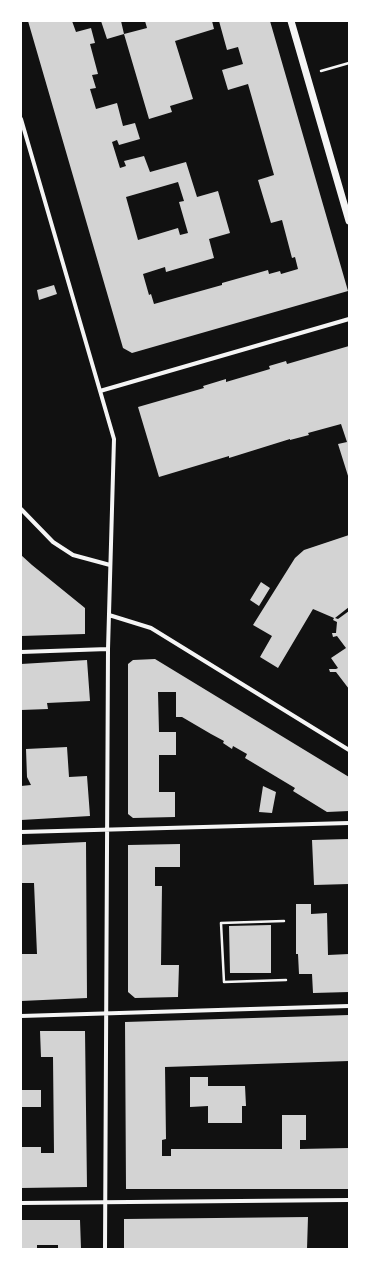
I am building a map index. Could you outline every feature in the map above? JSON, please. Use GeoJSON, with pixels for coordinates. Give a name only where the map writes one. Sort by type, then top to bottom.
{"type":"FeatureCollection","features":[{"type":"Feature","properties":{"kind":"street"},"geometry":{"type":"LineString","coordinates":[[291,21],[349,221]]}},
{"type":"Feature","properties":{"kind":"street"},"geometry":{"type":"LineString","coordinates":[[21,119],[114,440],[108,649],[105,1249]]}},
{"type":"Feature","properties":{"kind":"street"},"geometry":{"type":"LineString","coordinates":[[100,391],[349,319]]}},
{"type":"Feature","properties":{"kind":"street"},"geometry":{"type":"LineString","coordinates":[[21,510],[53,542],[73,555],[110,564]]}},
{"type":"Feature","properties":{"kind":"street"},"geometry":{"type":"LineString","coordinates":[[109,615],[151,628],[349,750]]}},
{"type":"Feature","properties":{"kind":"street"},"geometry":{"type":"LineString","coordinates":[[21,652],[108,649]]}},
{"type":"Feature","properties":{"kind":"street"},"geometry":{"type":"LineString","coordinates":[[21,832],[349,823]]}},
{"type":"Feature","properties":{"kind":"street"},"geometry":{"type":"LineString","coordinates":[[21,1016],[349,1006]]}},
{"type":"Feature","properties":{"kind":"street"},"geometry":{"type":"LineString","coordinates":[[21,1203],[349,1200]]}},
{"type":"Feature","properties":{"kind":"path"},"geometry":{"type":"LineString","coordinates":[[307,75],[349,63]]}},
{"type":"Feature","properties":{"kind":"path"},"geometry":{"type":"LineString","coordinates":[[284,921],[222,922],[222,930],[224,982],[286,980]]}},
{"type":"Feature","properties":{"kind":"building"},"geometry":{"type":"Polygon","coordinates":[[[28,21],[72,21],[76,32],[91,28],[95,43],[90,44],[98,74],[92,75],[96,88],[90,89],[96,109],[117,103],[123,126],[135,123],[140,139],[119,145],[117,140],[112,142],[120,168],[126,166],[124,161],[144,156],[150,172],[186,162],[197,197],[218,191],[230,233],[209,239],[214,258],[166,272],[165,267],[143,274],[149,295],[151,294],[154,304],[222,285],[222,283],[268,270],[269,274],[280,271],[281,274],[298,269],[295,257],[292,258],[282,220],[271,223],[258,180],[274,175],[248,84],[228,90],[222,70],[243,64],[238,47],[227,50],[219,21],[270,21],[348,291],[132,353],[123,348],[28,21]],[[178,182],[126,197],[138,240],[178,228],[180,235],[188,233],[179,202],[184,201],[178,182]]]}},
{"type":"Feature","properties":{"kind":"building"},"geometry":{"type":"Polygon","coordinates":[[[101,21],[121,21],[124,34],[107,39],[101,21]]]}},
{"type":"Feature","properties":{"kind":"building"},"geometry":{"type":"Polygon","coordinates":[[[145,21],[212,21],[214,29],[175,41],[193,99],[170,106],[172,112],[149,119],[124,34],[147,28],[145,21]]]}},
{"type":"Feature","properties":{"kind":"building"},"geometry":{"type":"Polygon","coordinates":[[[54,285],[57,294],[39,300],[37,290],[54,285]]]}},
{"type":"Feature","properties":{"kind":"building"},"geometry":{"type":"Polygon","coordinates":[[[349,346],[349,479],[338,444],[347,442],[341,424],[308,433],[309,435],[290,439],[229,458],[229,456],[159,477],[138,407],[204,388],[203,386],[226,379],[226,382],[270,369],[269,366],[286,361],[287,364],[349,346]]]}},
{"type":"Feature","properties":{"kind":"building"},"geometry":{"type":"Polygon","coordinates":[[[349,535],[349,607],[335,618],[338,619],[349,611],[349,689],[336,672],[330,672],[329,669],[338,668],[331,658],[346,648],[337,636],[333,637],[332,633],[336,633],[337,622],[333,620],[334,618],[313,609],[278,668],[260,657],[272,636],[253,625],[295,558],[304,550],[349,535]]]}},
{"type":"Feature","properties":{"kind":"building"},"geometry":{"type":"Polygon","coordinates":[[[21,555],[85,608],[85,634],[21,636],[21,555]]]}},
{"type":"Feature","properties":{"kind":"building"},"geometry":{"type":"Polygon","coordinates":[[[261,582],[270,588],[259,606],[250,600],[261,582]]]}},
{"type":"Feature","properties":{"kind":"building"},"geometry":{"type":"Polygon","coordinates":[[[155,659],[349,777],[349,811],[327,812],[293,791],[295,788],[245,758],[247,754],[233,746],[232,749],[223,743],[224,741],[182,717],[176,717],[176,692],[158,692],[159,732],[176,732],[176,755],[159,755],[159,792],[175,792],[175,817],[133,818],[128,814],[128,664],[133,660],[155,659]]]}},
{"type":"Feature","properties":{"kind":"building"},"geometry":{"type":"Polygon","coordinates":[[[87,660],[90,701],[47,703],[48,709],[21,710],[21,664],[87,660]]]}},
{"type":"Feature","properties":{"kind":"building"},"geometry":{"type":"Polygon","coordinates":[[[67,747],[69,777],[87,776],[90,816],[21,820],[21,786],[31,785],[27,777],[26,749],[67,747]]]}},
{"type":"Feature","properties":{"kind":"building"},"geometry":{"type":"Polygon","coordinates":[[[263,786],[276,792],[272,813],[259,812],[263,786]]]}},
{"type":"Feature","properties":{"kind":"building"},"geometry":{"type":"Polygon","coordinates":[[[349,839],[349,884],[314,885],[312,840],[349,839]]]}},
{"type":"Feature","properties":{"kind":"building"},"geometry":{"type":"Polygon","coordinates":[[[86,842],[87,998],[21,1001],[21,954],[37,954],[34,883],[21,883],[21,845],[86,842]]]}},
{"type":"Feature","properties":{"kind":"building"},"geometry":{"type":"Polygon","coordinates":[[[180,844],[180,867],[155,867],[155,886],[162,886],[161,965],[179,965],[178,997],[135,998],[128,992],[128,845],[180,844]]]}},
{"type":"Feature","properties":{"kind":"building"},"geometry":{"type":"Polygon","coordinates":[[[296,904],[311,904],[311,914],[327,913],[328,955],[349,954],[349,992],[313,993],[312,974],[299,974],[298,954],[296,954],[296,904]]]}},
{"type":"Feature","properties":{"kind":"building"},"geometry":{"type":"Polygon","coordinates":[[[271,925],[271,973],[230,973],[229,926],[271,925]]]}},
{"type":"Feature","properties":{"kind":"building"},"geometry":{"type":"Polygon","coordinates":[[[349,1015],[349,1061],[165,1067],[166,1139],[162,1140],[162,1156],[171,1156],[171,1149],[282,1149],[282,1115],[306,1115],[306,1140],[300,1140],[300,1149],[349,1148],[349,1189],[126,1189],[125,1022],[349,1015]]]}},
{"type":"Feature","properties":{"kind":"building"},"geometry":{"type":"Polygon","coordinates":[[[40,1031],[85,1031],[87,1187],[21,1188],[21,1147],[41,1147],[41,1153],[54,1153],[53,1057],[41,1057],[40,1031]]]}},
{"type":"Feature","properties":{"kind":"building"},"geometry":{"type":"Polygon","coordinates":[[[190,1077],[208,1077],[208,1086],[245,1086],[246,1106],[242,1106],[242,1123],[208,1123],[208,1106],[190,1107],[190,1077]]]}},
{"type":"Feature","properties":{"kind":"building"},"geometry":{"type":"Polygon","coordinates":[[[21,1090],[41,1090],[41,1107],[21,1107],[21,1090]]]}},
{"type":"Feature","properties":{"kind":"building"},"geometry":{"type":"Polygon","coordinates":[[[308,1217],[307,1249],[124,1249],[124,1219],[308,1217]]]}},
{"type":"Feature","properties":{"kind":"building"},"geometry":{"type":"Polygon","coordinates":[[[21,1220],[80,1220],[81,1249],[58,1249],[58,1245],[37,1245],[37,1249],[21,1249],[21,1220]]]}}]}
